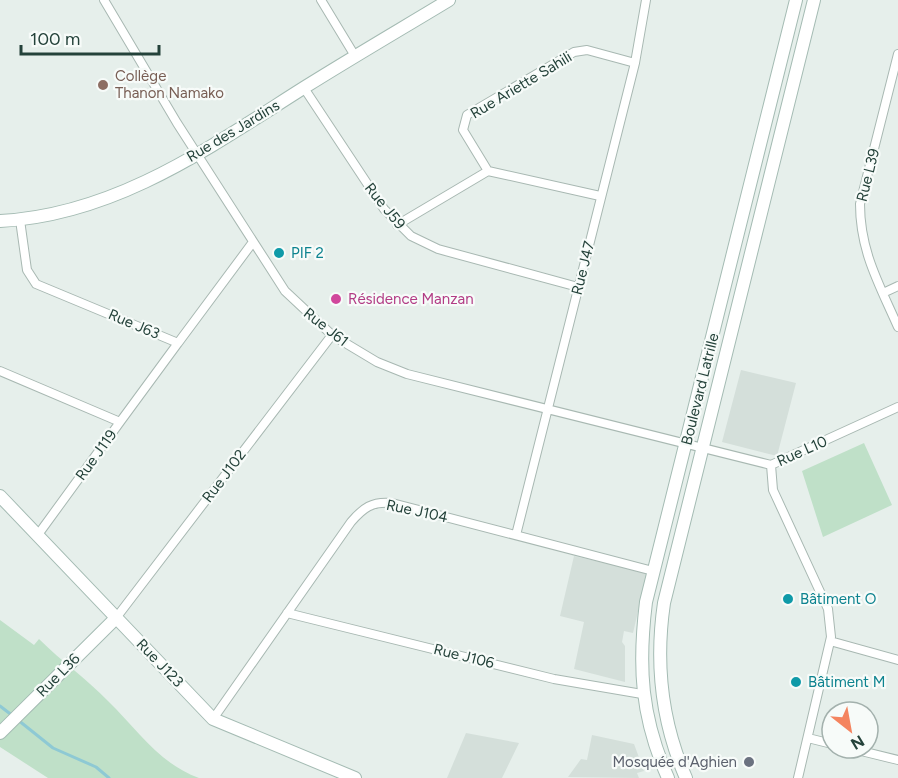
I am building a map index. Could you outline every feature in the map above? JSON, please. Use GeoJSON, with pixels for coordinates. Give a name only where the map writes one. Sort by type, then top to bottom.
{"type":"FeatureCollection","features":[{"type":"Feature","properties":{"kind":"main road","name":"Rue des Jardins"},"geometry":{"type":"LineString","coordinates":[[0,221],[53,216],[107,200],[196,154],[449,0]]}},
{"type":"Feature","properties":{"kind":"main road","name":"Boulevard Latrille"},"geometry":{"type":"LineString","coordinates":[[668,778],[651,733],[642,694],[644,622],[652,571],[686,446],[796,0]]}},
{"type":"Feature","properties":{"kind":"main road","name":"Boulevard Latrille"},"geometry":{"type":"LineString","coordinates":[[686,778],[668,732],[660,694],[660,644],[669,577],[814,0]]}},
{"type":"Feature","properties":{"kind":"main road","name":"Rue J123"},"geometry":{"type":"LineString","coordinates":[[0,496],[213,719],[355,778]]}},
{"type":"Feature","properties":{"kind":"main road","name":"Rue L36"},"geometry":{"type":"LineString","coordinates":[[0,733],[116,618]]}},
{"type":"Feature","properties":{"kind":"street","name":"Rue J61"},"geometry":{"type":"LineString","coordinates":[[104,0],[196,154],[285,291],[332,335],[377,362],[406,374],[701,449]]}},
{"type":"Feature","properties":{"kind":"street"},"geometry":{"type":"LineString","coordinates":[[321,0],[355,56]]}},
{"type":"Feature","properties":{"kind":"street","name":"Rue J47"},"geometry":{"type":"LineString","coordinates":[[516,535],[635,63],[646,0]]}},
{"type":"Feature","properties":{"kind":"street","name":"Rue Ariette Sahili"},"geometry":{"type":"LineString","coordinates":[[488,171],[463,130],[467,115],[574,52],[587,51],[635,63]]}},
{"type":"Feature","properties":{"kind":"street","name":"Rue L39"},"geometry":{"type":"LineString","coordinates":[[898,54],[860,204],[864,249],[898,327]]}},
{"type":"Feature","properties":{"kind":"street","name":"Rue J59"},"geometry":{"type":"LineString","coordinates":[[304,88],[372,192],[397,225],[411,236],[438,249],[578,287]]}},
{"type":"Feature","properties":{"kind":"street"},"geometry":{"type":"LineString","coordinates":[[397,225],[488,171],[600,196]]}},
{"type":"Feature","properties":{"kind":"street","name":"Rue J63"},"geometry":{"type":"LineString","coordinates":[[20,220],[27,270],[36,284],[178,342],[253,242]]}},
{"type":"Feature","properties":{"kind":"street"},"geometry":{"type":"LineString","coordinates":[[883,293],[898,286]]}},
{"type":"Feature","properties":{"kind":"street","name":"Rue J102"},"geometry":{"type":"LineString","coordinates":[[116,618],[332,335]]}},
{"type":"Feature","properties":{"kind":"street"},"geometry":{"type":"LineString","coordinates":[[120,422],[178,342]]}},
{"type":"Feature","properties":{"kind":"street","name":"Rue J119"},"geometry":{"type":"LineString","coordinates":[[0,371],[120,422],[37,536]]}},
{"type":"Feature","properties":{"kind":"street","name":"Rue L10"},"geometry":{"type":"LineString","coordinates":[[701,449],[771,465],[898,407]]}},
{"type":"Feature","properties":{"kind":"street"},"geometry":{"type":"LineString","coordinates":[[771,465],[773,490],[828,609],[830,639],[798,778]]}},
{"type":"Feature","properties":{"kind":"street","name":"Rue J104"},"geometry":{"type":"LineString","coordinates":[[213,719],[351,522],[361,510],[371,504],[392,503],[652,571]]}},
{"type":"Feature","properties":{"kind":"street","name":"Rue J106"},"geometry":{"type":"LineString","coordinates":[[287,613],[554,679],[642,694]]}},
{"type":"Feature","properties":{"kind":"street"},"geometry":{"type":"LineString","coordinates":[[830,639],[898,660]]}},
{"type":"Feature","properties":{"kind":"street"},"geometry":{"type":"LineString","coordinates":[[808,738],[820,741]]}},
{"type":"Feature","properties":{"kind":"street"},"geometry":{"type":"LineString","coordinates":[[880,756],[898,760]]}},
{"type":"Feature","properties":{"kind":"shaded area"},"geometry":{"type":"Polygon","coordinates":[[[741,370],[796,383],[777,456],[722,442],[741,370]]]}},
{"type":"Feature","properties":{"kind":"shaded area"},"geometry":{"type":"Polygon","coordinates":[[[574,556],[647,573],[633,633],[624,631],[622,642],[625,646],[625,682],[574,669],[584,622],[560,616],[574,556]]]}},
{"type":"Feature","properties":{"kind":"shaded area"},"geometry":{"type":"Polygon","coordinates":[[[466,733],[519,743],[502,778],[447,778],[466,733]]]}},
{"type":"Feature","properties":{"kind":"shaded area"},"geometry":{"type":"Polygon","coordinates":[[[592,735],[634,744],[644,771],[637,773],[639,778],[568,777],[581,759],[587,760],[592,735]]]}},
{"type":"Feature","properties":{"kind":"green space"},"geometry":{"type":"Polygon","coordinates":[[[864,443],[892,505],[823,537],[802,471],[864,443]]]}},
{"type":"Feature","properties":{"kind":"green space"},"geometry":{"type":"Polygon","coordinates":[[[0,620],[34,645],[39,639],[100,693],[160,755],[185,772],[199,778],[48,778],[0,747],[0,620]]]}},
{"type":"Feature","properties":{"kind":"waterway"},"geometry":{"type":"LineString","coordinates":[[0,706],[13,716]]}},
{"type":"Feature","properties":{"kind":"waterway"},"geometry":{"type":"LineString","coordinates":[[18,720],[53,748],[96,767],[109,778]]}},
{"type":"Feature","properties":{"kind":"place","name":"Collège Thanon Namako"},"geometry":{"type":"Point","coordinates":[103,85]}},
{"type":"Feature","properties":{"kind":"place","name":"PIF 2"},"geometry":{"type":"Point","coordinates":[279,253]}},
{"type":"Feature","properties":{"kind":"place","name":"Résidence Manzan"},"geometry":{"type":"Point","coordinates":[336,299]}},
{"type":"Feature","properties":{"kind":"place","name":"Bâtiment O"},"geometry":{"type":"Point","coordinates":[788,599]}},
{"type":"Feature","properties":{"kind":"place","name":"Bâtiment M"},"geometry":{"type":"Point","coordinates":[796,682]}},
{"type":"Feature","properties":{"kind":"place","name":"Mosquée d'Aghien"},"geometry":{"type":"Point","coordinates":[749,762]}}]}
